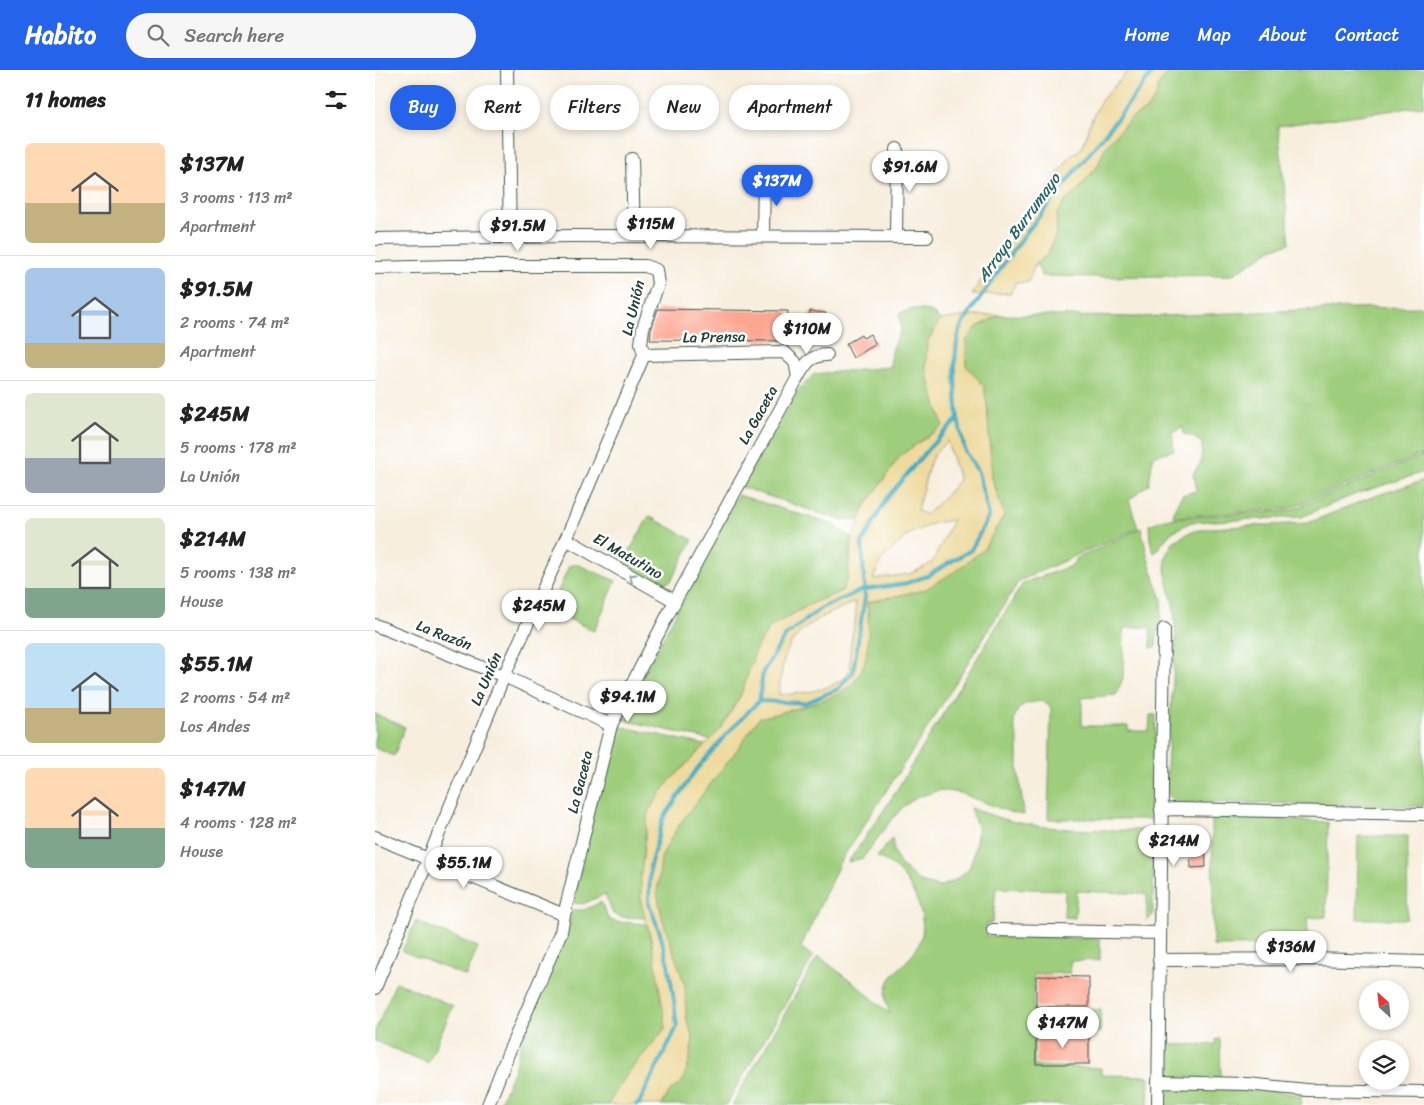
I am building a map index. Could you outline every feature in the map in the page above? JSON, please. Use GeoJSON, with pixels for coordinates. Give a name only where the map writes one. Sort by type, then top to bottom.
{"type":"FeatureCollection","features":[{"type":"Feature","properties":{"kind":"street"},"geometry":{"type":"LineString","coordinates":[[507,70],[510,237]]}},
{"type":"Feature","properties":{"kind":"street"},"geometry":{"type":"LineString","coordinates":[[896,237],[897,149]]}},
{"type":"Feature","properties":{"kind":"street"},"geometry":{"type":"LineString","coordinates":[[632,159],[634,236]]}},
{"type":"Feature","properties":{"kind":"street"},"geometry":{"type":"LineString","coordinates":[[763,236],[764,177]]}},
{"type":"Feature","properties":{"kind":"street"},"geometry":{"type":"LineString","coordinates":[[375,239],[634,236],[927,237]]}},
{"type":"Feature","properties":{"kind":"street","name":"La Unión"},"geometry":{"type":"LineString","coordinates":[[375,268],[645,266],[656,270],[658,284],[643,328],[641,344],[644,355],[504,676],[375,988]]}},
{"type":"Feature","properties":{"kind":"street","name":"La Prensa"},"geometry":{"type":"LineString","coordinates":[[644,355],[784,352]]}},
{"type":"Feature","properties":{"kind":"street","name":"La Gaceta"},"geometry":{"type":"LineString","coordinates":[[784,352],[795,362],[798,377]]}},
{"type":"Feature","properties":{"kind":"street","name":"La Gaceta"},"geometry":{"type":"LineString","coordinates":[[488,1105],[561,932],[611,725],[675,601],[798,377],[808,362],[815,356],[827,355]]}},
{"type":"Feature","properties":{"kind":"street","name":"El Matutino"},"geometry":{"type":"LineString","coordinates":[[565,539],[675,601]]}},
{"type":"Feature","properties":{"kind":"street","name":"La Razón"},"geometry":{"type":"LineString","coordinates":[[375,625],[504,676],[611,725]]}},
{"type":"Feature","properties":{"kind":"street"},"geometry":{"type":"LineString","coordinates":[[1158,1105],[1164,629]]}},
{"type":"Feature","properties":{"kind":"street"},"geometry":{"type":"LineString","coordinates":[[1161,810],[1424,814]]}},
{"type":"Feature","properties":{"kind":"street"},"geometry":{"type":"LineString","coordinates":[[375,837],[564,915]]}},
{"type":"Feature","properties":{"kind":"street"},"geometry":{"type":"LineString","coordinates":[[993,930],[1160,933]]}},
{"type":"Feature","properties":{"kind":"street"},"geometry":{"type":"LineString","coordinates":[[1159,960],[1312,959],[1424,962]]}},
{"type":"Feature","properties":{"kind":"street"},"geometry":{"type":"LineString","coordinates":[[1158,1082],[1247,1084],[1307,1090],[1424,1092]]}},
{"type":"Feature","properties":{"kind":"green space"},"geometry":{"type":"Polygon","coordinates":[[[1175,70],[1424,70],[1424,106],[1278,126],[1290,243],[1272,249],[1232,275],[1042,276],[1036,263],[1047,255],[1056,234],[1057,214],[1064,202],[1078,190],[1098,165],[1104,149],[1117,133],[1130,119],[1147,109],[1156,97],[1157,87],[1166,75],[1175,70]]]}},
{"type":"Feature","properties":{"kind":"green space"},"geometry":{"type":"Polygon","coordinates":[[[1424,307],[1424,453],[1288,509],[1173,517],[1176,505],[1182,495],[1196,491],[1193,474],[1201,462],[1202,443],[1184,434],[1183,427],[1172,432],[1174,450],[1153,456],[1149,484],[1129,500],[1138,528],[1019,581],[928,727],[841,860],[801,947],[813,957],[726,1105],[661,1105],[671,1090],[682,1082],[693,1039],[686,1017],[685,986],[663,921],[657,893],[661,858],[671,838],[759,718],[814,703],[846,689],[869,615],[867,602],[924,590],[983,550],[1004,516],[992,478],[984,386],[966,367],[966,341],[977,327],[999,315],[1136,317],[1424,307]]]}},
{"type":"Feature","properties":{"kind":"green space"},"geometry":{"type":"Polygon","coordinates":[[[914,309],[931,311],[940,320],[927,343],[926,370],[943,426],[901,455],[866,505],[860,519],[840,520],[741,487],[800,388],[814,374],[890,367],[892,351],[901,329],[899,313],[914,309]]]}},
{"type":"Feature","properties":{"kind":"green space"},"geometry":{"type":"Polygon","coordinates":[[[1424,455],[1424,472],[1356,494],[1301,517],[1191,522],[1172,532],[1154,553],[1150,540],[1149,525],[1165,519],[1289,511],[1424,455]]]}},
{"type":"Feature","properties":{"kind":"green space"},"geometry":{"type":"Polygon","coordinates":[[[1424,480],[1424,806],[1175,802],[1169,797],[1166,782],[1176,636],[1174,609],[1165,570],[1166,555],[1173,542],[1190,532],[1209,528],[1308,523],[1372,497],[1424,480]]]}},
{"type":"Feature","properties":{"kind":"green space"},"geometry":{"type":"Polygon","coordinates":[[[738,495],[834,525],[852,538],[848,577],[842,591],[811,604],[770,627],[749,671],[741,695],[721,729],[710,740],[620,719],[738,495]]]}},
{"type":"Feature","properties":{"kind":"green space"},"geometry":{"type":"Polygon","coordinates":[[[649,516],[693,540],[671,581],[662,584],[623,563],[649,516]]]}},
{"type":"Feature","properties":{"kind":"green space"},"geometry":{"type":"Polygon","coordinates":[[[1141,528],[1149,562],[1162,600],[1160,630],[1157,630],[1156,647],[1151,648],[1150,627],[1124,628],[1123,678],[1116,695],[1082,698],[1082,726],[1128,726],[1128,731],[1149,731],[1150,715],[1156,715],[1152,819],[1048,819],[1051,709],[1049,704],[1042,701],[1027,703],[1019,708],[1014,718],[1018,738],[1018,769],[1024,815],[1012,813],[960,793],[939,790],[918,797],[904,806],[863,858],[848,862],[888,804],[1023,583],[1071,566],[1076,559],[1141,528]]]}},
{"type":"Feature","properties":{"kind":"green space"},"geometry":{"type":"Polygon","coordinates":[[[576,564],[616,581],[594,631],[550,610],[569,566],[576,564]]]}},
{"type":"Feature","properties":{"kind":"green space"},"geometry":{"type":"Polygon","coordinates":[[[375,714],[405,727],[394,756],[375,748],[375,714]]]}},
{"type":"Feature","properties":{"kind":"green space"},"geometry":{"type":"Polygon","coordinates":[[[618,726],[705,745],[668,783],[646,828],[641,875],[641,902],[646,918],[622,917],[613,914],[605,894],[583,904],[574,903],[598,791],[618,726]]]}},
{"type":"Feature","properties":{"kind":"green space"},"geometry":{"type":"Polygon","coordinates":[[[970,808],[1003,819],[1040,826],[1078,829],[1153,830],[1153,915],[1147,921],[1147,894],[1077,891],[1075,918],[1064,917],[1065,890],[996,888],[993,920],[991,924],[986,924],[986,936],[1100,939],[1100,960],[1070,961],[1070,973],[1034,974],[1033,1010],[1101,1010],[1100,1032],[1034,1031],[1034,1066],[1101,1068],[1101,1075],[1149,1076],[1148,1105],[732,1105],[818,956],[859,987],[890,1014],[886,999],[889,981],[914,952],[923,928],[917,901],[905,879],[891,864],[877,857],[892,838],[894,852],[900,864],[920,882],[939,887],[954,881],[969,869],[974,853],[978,829],[970,808]]]}},
{"type":"Feature","properties":{"kind":"green space"},"geometry":{"type":"Polygon","coordinates":[[[1212,817],[1328,822],[1326,917],[1308,918],[1306,945],[1213,946],[1212,817]]]}},
{"type":"Feature","properties":{"kind":"green space"},"geometry":{"type":"Polygon","coordinates":[[[1358,836],[1408,836],[1407,919],[1357,919],[1358,836]]]}},
{"type":"Feature","properties":{"kind":"green space"},"geometry":{"type":"Polygon","coordinates":[[[601,902],[609,920],[647,924],[658,971],[666,1027],[618,1088],[608,1105],[499,1105],[571,918],[572,910],[584,910],[601,902]]]}},
{"type":"Feature","properties":{"kind":"green space"},"geometry":{"type":"Polygon","coordinates":[[[416,921],[478,947],[466,976],[402,951],[416,921]]]}},
{"type":"Feature","properties":{"kind":"green space"},"geometry":{"type":"Polygon","coordinates":[[[396,982],[453,1006],[428,1063],[375,1041],[375,1031],[396,982]]]}},
{"type":"Feature","properties":{"kind":"green space"},"geometry":{"type":"Polygon","coordinates":[[[1216,1039],[1220,1039],[1221,1077],[1168,1078],[1168,1045],[1216,1044],[1216,1039]]]}},
{"type":"Feature","properties":{"kind":"green space"},"geometry":{"type":"Polygon","coordinates":[[[1236,1086],[1301,1095],[1301,1105],[1164,1105],[1166,1088],[1236,1086]]]}},
{"type":"Feature","properties":{"kind":"sand"},"geometry":{"type":"Polygon","coordinates":[[[1129,70],[1175,70],[1166,75],[1157,87],[1156,97],[1147,109],[1130,119],[1117,133],[1104,149],[1098,165],[1078,190],[1064,202],[1057,214],[1056,234],[1047,255],[1036,263],[1028,282],[1015,283],[1011,293],[972,295],[999,252],[1017,235],[1071,156],[1082,148],[1088,127],[1100,102],[1129,70]]]}},
{"type":"Feature","properties":{"kind":"sand"},"geometry":{"type":"Polygon","coordinates":[[[999,315],[977,327],[966,341],[966,366],[984,386],[992,478],[1004,515],[983,550],[957,570],[924,590],[867,602],[866,655],[861,671],[851,685],[831,697],[759,718],[681,822],[661,858],[657,893],[663,921],[685,986],[686,1017],[693,1039],[689,1062],[682,1082],[671,1090],[661,1105],[608,1105],[618,1088],[666,1027],[652,942],[641,902],[641,875],[648,812],[668,783],[721,729],[741,695],[757,647],[770,627],[811,604],[842,591],[848,577],[852,538],[866,505],[901,455],[943,426],[926,370],[927,343],[940,320],[968,316],[999,315]],[[947,441],[935,453],[930,462],[917,510],[926,515],[959,480],[947,441]],[[953,520],[934,523],[909,534],[882,559],[873,579],[910,574],[932,563],[953,520]],[[855,602],[812,623],[792,642],[784,661],[779,695],[818,690],[837,683],[844,677],[849,667],[850,646],[856,612],[855,602]]]}},
{"type":"Feature","properties":{"kind":"building"},"geometry":{"type":"Polygon","coordinates":[[[658,309],[788,311],[787,341],[650,340],[651,330],[658,309]]]}},
{"type":"Feature","properties":{"kind":"building"},"geometry":{"type":"Polygon","coordinates":[[[810,311],[826,313],[824,331],[808,330],[810,311]]]}},
{"type":"Feature","properties":{"kind":"building"},"geometry":{"type":"Polygon","coordinates":[[[870,334],[876,344],[853,358],[846,344],[861,335],[863,338],[870,334]]]}},
{"type":"Feature","properties":{"kind":"building"},"geometry":{"type":"Polygon","coordinates":[[[1190,834],[1205,834],[1206,867],[1191,868],[1190,834]]]}},
{"type":"Feature","properties":{"kind":"building"},"geometry":{"type":"Polygon","coordinates":[[[1036,976],[1089,977],[1089,1007],[1036,1007],[1036,976]]]}},
{"type":"Feature","properties":{"kind":"building"},"geometry":{"type":"Polygon","coordinates":[[[1036,1034],[1089,1034],[1089,1064],[1036,1064],[1036,1034]]]}},
{"type":"Feature","properties":{"kind":"waterway","name":"Arroyo Burrumayo"},"geometry":{"type":"LineString","coordinates":[[636,1105],[639,1103],[677,1027],[668,964],[660,933],[649,904],[650,866],[663,819],[696,770],[731,729],[759,701],[805,703],[838,689],[853,672],[865,597],[862,543],[887,498],[930,447],[958,419],[955,365],[960,328],[1025,234],[1154,70]]}},
{"type":"Feature","properties":{"kind":"waterway","name":"Arroyo Burrumayo"},"geometry":{"type":"LineString","coordinates":[[759,701],[763,672],[785,636],[821,608],[862,590],[904,584],[927,576],[971,550],[989,516],[978,472],[965,451],[958,419]]}}]}
